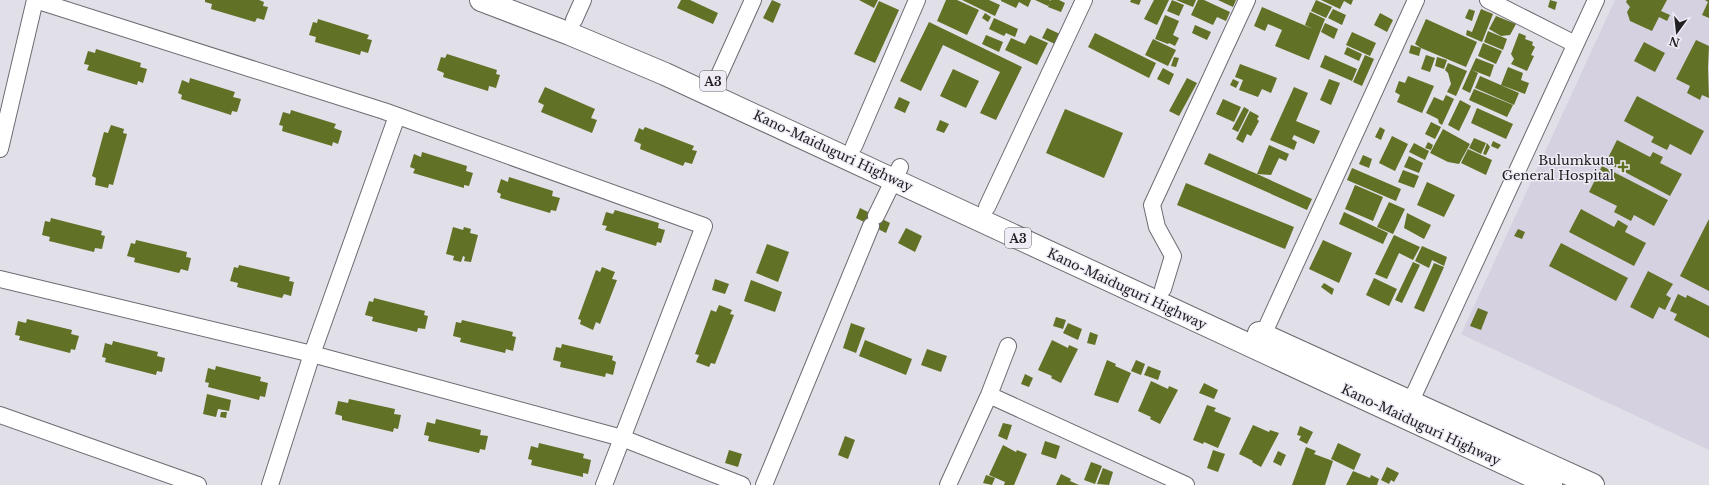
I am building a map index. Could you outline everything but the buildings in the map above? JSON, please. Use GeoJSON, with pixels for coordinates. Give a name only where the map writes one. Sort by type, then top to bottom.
{"type":"FeatureCollection","features":[{"type":"Feature","properties":{"kind":"highway","name":"Kano-Maiduguri Highway"},"geometry":{"type":"LineString","coordinates":[[481,0],[519,13],[611,50],[733,105],[897,174],[1551,485]]}},
{"type":"Feature","properties":{"kind":"highway","name":"Kano-Maiduguri Highway"},"geometry":{"type":"LineString","coordinates":[[523,0],[616,37],[716,82],[854,146],[897,174],[987,207],[1066,246],[1411,401],[1593,485]]}},
{"type":"Feature","properties":{"kind":"street"},"geometry":{"type":"LineString","coordinates":[[0,149],[35,0],[397,116],[704,226],[604,485]]}},
{"type":"Feature","properties":{"kind":"street"},"geometry":{"type":"LineString","coordinates":[[574,20],[583,0]]}},
{"type":"Feature","properties":{"kind":"street"},"geometry":{"type":"LineString","coordinates":[[716,82],[753,0]]}},
{"type":"Feature","properties":{"kind":"street"},"geometry":{"type":"LineString","coordinates":[[854,146],[917,0]]}},
{"type":"Feature","properties":{"kind":"street"},"geometry":{"type":"LineString","coordinates":[[987,207],[1084,0]]}},
{"type":"Feature","properties":{"kind":"street"},"geometry":{"type":"LineString","coordinates":[[1164,289],[1173,256],[1158,227],[1152,205],[1247,0]]}},
{"type":"Feature","properties":{"kind":"street"},"geometry":{"type":"LineString","coordinates":[[1263,335],[1416,0]]}},
{"type":"Feature","properties":{"kind":"street"},"geometry":{"type":"LineString","coordinates":[[1488,0],[1575,44]]}},
{"type":"Feature","properties":{"kind":"street"},"geometry":{"type":"LineString","coordinates":[[1411,401],[1596,0]]}},
{"type":"Feature","properties":{"kind":"street"},"geometry":{"type":"LineString","coordinates":[[270,485],[312,354],[397,116]]}},
{"type":"Feature","properties":{"kind":"street"},"geometry":{"type":"LineString","coordinates":[[764,485],[874,221],[897,174]]}},
{"type":"Feature","properties":{"kind":"street"},"geometry":{"type":"LineString","coordinates":[[0,279],[312,354],[622,438],[742,485]]}},
{"type":"Feature","properties":{"kind":"street"},"geometry":{"type":"LineString","coordinates":[[948,485],[989,395],[1008,346]]}},
{"type":"Feature","properties":{"kind":"street"},"geometry":{"type":"LineString","coordinates":[[989,395],[1186,485]]}},
{"type":"Feature","properties":{"kind":"street"},"geometry":{"type":"LineString","coordinates":[[0,415],[198,485]]}},
{"type":"Feature","properties":{"kind":"shaded area","name":"Bulumkutu General Hospital"},"geometry":{"type":"Polygon","coordinates":[[[1615,0],[1709,0],[1709,450],[1461,334],[1615,0]]]}},
{"type":"Feature","properties":{"kind":"place","name":"Bulumkutu General Hospital"},"geometry":{"type":"Point","coordinates":[1623,167]}}]}
